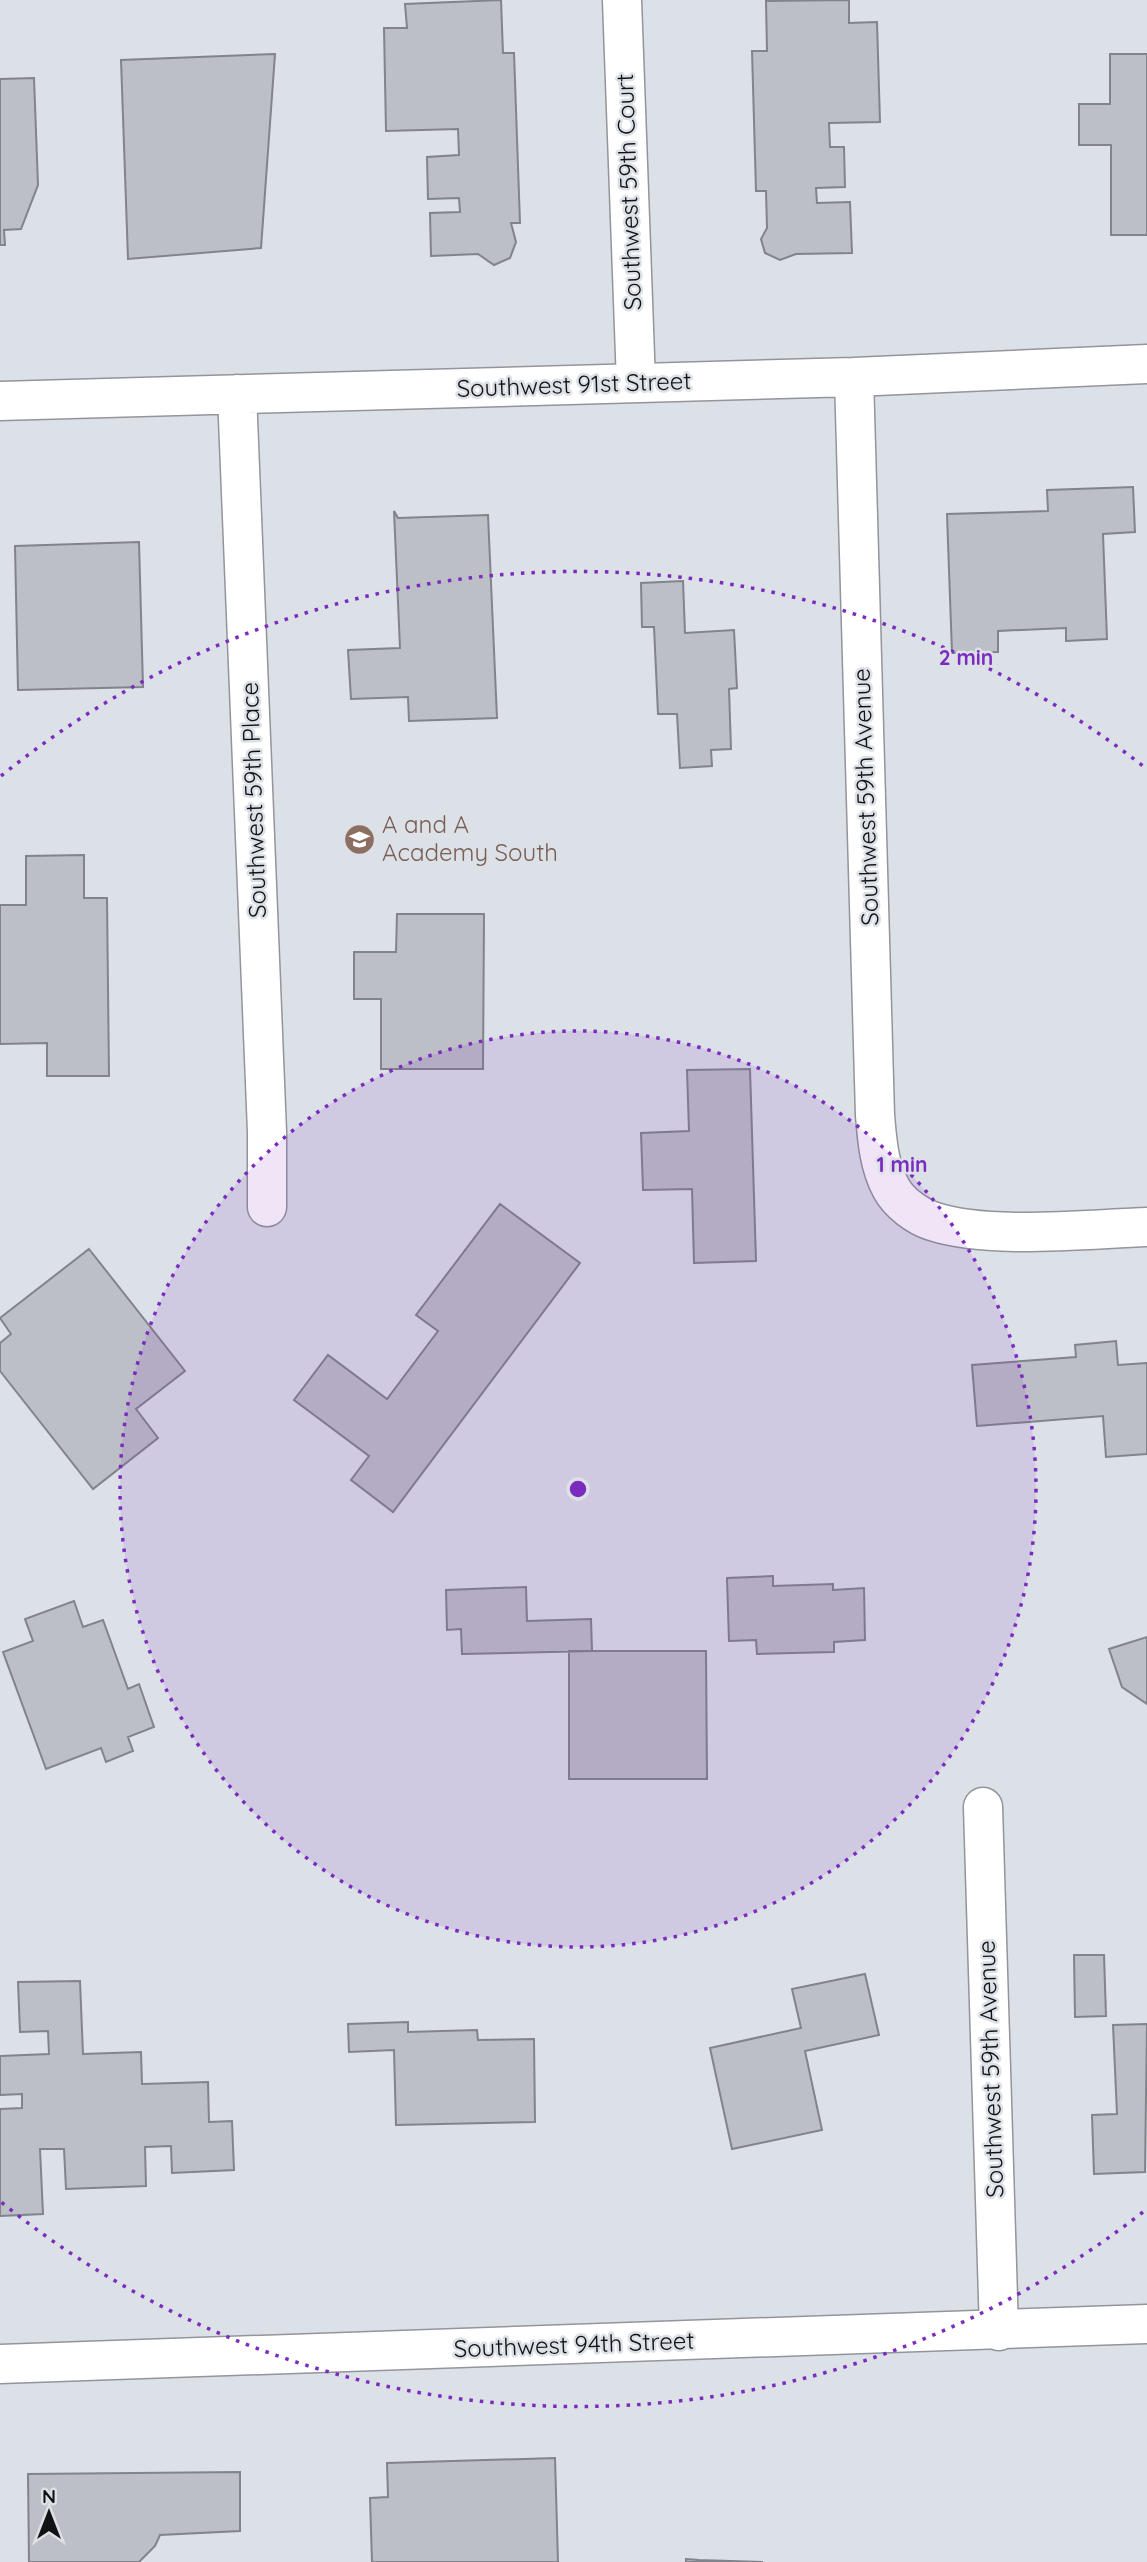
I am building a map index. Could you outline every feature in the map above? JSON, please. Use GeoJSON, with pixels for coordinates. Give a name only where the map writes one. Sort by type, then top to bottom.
{"type":"FeatureCollection","features":[{"type":"Feature","properties":{"kind":"street","name":"Southwest 59th Court"},"geometry":{"type":"LineString","coordinates":[[622,0],[636,383]]}},
{"type":"Feature","properties":{"kind":"street","name":"Southwest 91st Street"},"geometry":{"type":"LineString","coordinates":[[0,401],[855,377],[1147,364]]}},
{"type":"Feature","properties":{"kind":"street","name":"Southwest 59th Avenue"},"geometry":{"type":"LineString","coordinates":[[855,377],[875,1115],[881,1164],[892,1190],[909,1208],[932,1221],[1000,1231],[1147,1227]]}},
{"type":"Feature","properties":{"kind":"street","name":"Southwest 59th Place"},"geometry":{"type":"LineString","coordinates":[[237,394],[267,1132],[267,1207]]}},
{"type":"Feature","properties":{"kind":"street","name":"Southwest 59th Avenue"},"geometry":{"type":"LineString","coordinates":[[983,1807],[999,2331]]}},
{"type":"Feature","properties":{"kind":"street","name":"Southwest 94th Street"},"geometry":{"type":"LineString","coordinates":[[0,2364],[1147,2324]]}},
{"type":"Feature","properties":{"kind":"building"},"geometry":{"type":"Polygon","coordinates":[[[501,0],[503,53],[514,53],[520,223],[511,223],[516,242],[510,258],[494,265],[478,254],[431,256],[430,213],[460,212],[459,198],[428,199],[427,157],[459,155],[458,129],[386,131],[384,28],[407,28],[405,4],[501,0]]]}},
{"type":"Feature","properties":{"kind":"building"},"geometry":{"type":"Polygon","coordinates":[[[849,0],[849,23],[877,22],[880,122],[829,123],[830,147],[844,147],[845,187],[816,188],[817,203],[850,202],[852,253],[796,254],[780,260],[765,253],[761,239],[767,228],[766,191],[756,191],[752,51],[767,51],[766,1],[849,0]]]}},
{"type":"Feature","properties":{"kind":"building"},"geometry":{"type":"Polygon","coordinates":[[[275,54],[261,248],[128,259],[121,60],[275,54]]]}},
{"type":"Feature","properties":{"kind":"building"},"geometry":{"type":"Polygon","coordinates":[[[1110,54],[1147,54],[1147,235],[1111,235],[1111,145],[1079,145],[1079,104],[1110,104],[1110,54]]]}},
{"type":"Feature","properties":{"kind":"building"},"geometry":{"type":"Polygon","coordinates":[[[34,78],[38,185],[21,229],[4,230],[5,245],[0,245],[0,79],[34,78]]]}},
{"type":"Feature","properties":{"kind":"building"},"geometry":{"type":"Polygon","coordinates":[[[1133,487],[1135,532],[1103,534],[1107,639],[1066,641],[1066,628],[998,631],[998,652],[952,653],[947,514],[1048,511],[1047,490],[1133,487]]]}},
{"type":"Feature","properties":{"kind":"building"},"geometry":{"type":"Polygon","coordinates":[[[394,511],[398,518],[488,515],[497,718],[409,721],[408,697],[351,699],[348,650],[400,648],[394,511]]]}},
{"type":"Feature","properties":{"kind":"building"},"geometry":{"type":"Polygon","coordinates":[[[139,542],[143,687],[18,690],[15,546],[139,542]]]}},
{"type":"Feature","properties":{"kind":"building"},"geometry":{"type":"Polygon","coordinates":[[[683,581],[685,633],[734,630],[737,688],[729,689],[731,749],[711,750],[712,766],[680,768],[677,714],[658,714],[654,627],[642,627],[641,583],[683,581]]]}},
{"type":"Feature","properties":{"kind":"building"},"geometry":{"type":"Polygon","coordinates":[[[84,855],[84,898],[107,898],[109,1076],[47,1076],[47,1043],[0,1044],[0,905],[26,905],[26,856],[84,855]]]}},
{"type":"Feature","properties":{"kind":"building"},"geometry":{"type":"Polygon","coordinates":[[[397,914],[484,914],[483,1069],[381,1069],[381,999],[354,999],[354,952],[396,952],[397,914]]]}},
{"type":"Feature","properties":{"kind":"building"},"geometry":{"type":"Polygon","coordinates":[[[750,1069],[756,1261],[694,1263],[692,1189],[643,1190],[641,1133],[689,1131],[687,1070],[750,1069]]]}},
{"type":"Feature","properties":{"kind":"building"},"geometry":{"type":"Polygon","coordinates":[[[500,1204],[580,1263],[393,1512],[351,1480],[369,1456],[294,1400],[328,1355],[387,1399],[438,1331],[416,1315],[500,1204]]]}},
{"type":"Feature","properties":{"kind":"building"},"geometry":{"type":"Polygon","coordinates":[[[89,1249],[185,1371],[136,1409],[158,1438],[93,1489],[0,1371],[0,1343],[11,1334],[0,1318],[89,1249]]]}},
{"type":"Feature","properties":{"kind":"building"},"geometry":{"type":"Polygon","coordinates":[[[1116,1341],[1118,1365],[1147,1363],[1147,1454],[1106,1457],[1103,1416],[977,1426],[972,1365],[1076,1357],[1075,1345],[1116,1341]]]}},
{"type":"Feature","properties":{"kind":"building"},"geometry":{"type":"Polygon","coordinates":[[[773,1576],[773,1586],[833,1584],[833,1590],[864,1588],[865,1640],[834,1642],[834,1652],[757,1654],[756,1640],[729,1641],[727,1578],[773,1576]]]}},
{"type":"Feature","properties":{"kind":"building"},"geometry":{"type":"Polygon","coordinates":[[[526,1587],[527,1621],[591,1619],[592,1651],[462,1654],[461,1629],[447,1630],[446,1590],[526,1587]]]}},
{"type":"Feature","properties":{"kind":"building"},"geometry":{"type":"Polygon","coordinates":[[[74,1601],[83,1627],[103,1620],[128,1689],[139,1684],[154,1727],[128,1737],[133,1751],[106,1762],[101,1748],[46,1769],[3,1652],[33,1641],[25,1619],[74,1601]]]}},
{"type":"Feature","properties":{"kind":"building"},"geometry":{"type":"Polygon","coordinates":[[[1147,1637],[1147,1704],[1122,1687],[1109,1649],[1147,1637]]]}},
{"type":"Feature","properties":{"kind":"building"},"geometry":{"type":"Polygon","coordinates":[[[569,1651],[706,1651],[707,1779],[569,1779],[569,1651]]]}},
{"type":"Feature","properties":{"kind":"building"},"geometry":{"type":"Polygon","coordinates":[[[1074,1955],[1104,1955],[1106,2016],[1075,2017],[1074,1955]]]}},
{"type":"Feature","properties":{"kind":"building"},"geometry":{"type":"Polygon","coordinates":[[[865,1974],[879,2035],[805,2051],[822,2130],[732,2149],[710,2048],[801,2028],[792,1989],[865,1974]]]}},
{"type":"Feature","properties":{"kind":"building"},"geometry":{"type":"Polygon","coordinates":[[[80,1981],[83,2054],[141,2052],[142,2084],[208,2082],[209,2122],[232,2121],[234,2170],[172,2173],[171,2146],[145,2147],[146,2186],[66,2189],[64,2149],[40,2149],[43,2214],[0,2216],[0,2109],[22,2108],[22,2094],[0,2095],[0,2056],[49,2054],[48,2031],[20,2032],[18,1982],[80,1981]]]}},
{"type":"Feature","properties":{"kind":"building"},"geometry":{"type":"Polygon","coordinates":[[[408,2022],[408,2032],[477,2030],[478,2040],[534,2039],[535,2122],[396,2125],[394,2050],[349,2052],[348,2024],[408,2022]]]}},
{"type":"Feature","properties":{"kind":"building"},"geometry":{"type":"Polygon","coordinates":[[[1147,2024],[1145,2172],[1094,2174],[1092,2115],[1117,2114],[1113,2025],[1147,2024]]]}},
{"type":"Feature","properties":{"kind":"building"},"geometry":{"type":"Polygon","coordinates":[[[555,2458],[558,2562],[372,2562],[370,2498],[388,2497],[387,2463],[555,2458]]]}},
{"type":"Feature","properties":{"kind":"building"},"geometry":{"type":"Polygon","coordinates":[[[240,2472],[240,2531],[160,2535],[155,2546],[139,2562],[29,2562],[28,2474],[240,2472]]]}},
{"type":"Feature","properties":{"kind":"building"},"geometry":{"type":"Polygon","coordinates":[[[686,2559],[699,2560],[763,2562],[686,2562],[686,2559]]]}},
{"type":"Feature","properties":{"kind":"place","name":"A and A Academy South"},"geometry":{"type":"Point","coordinates":[359,839]}}]}
